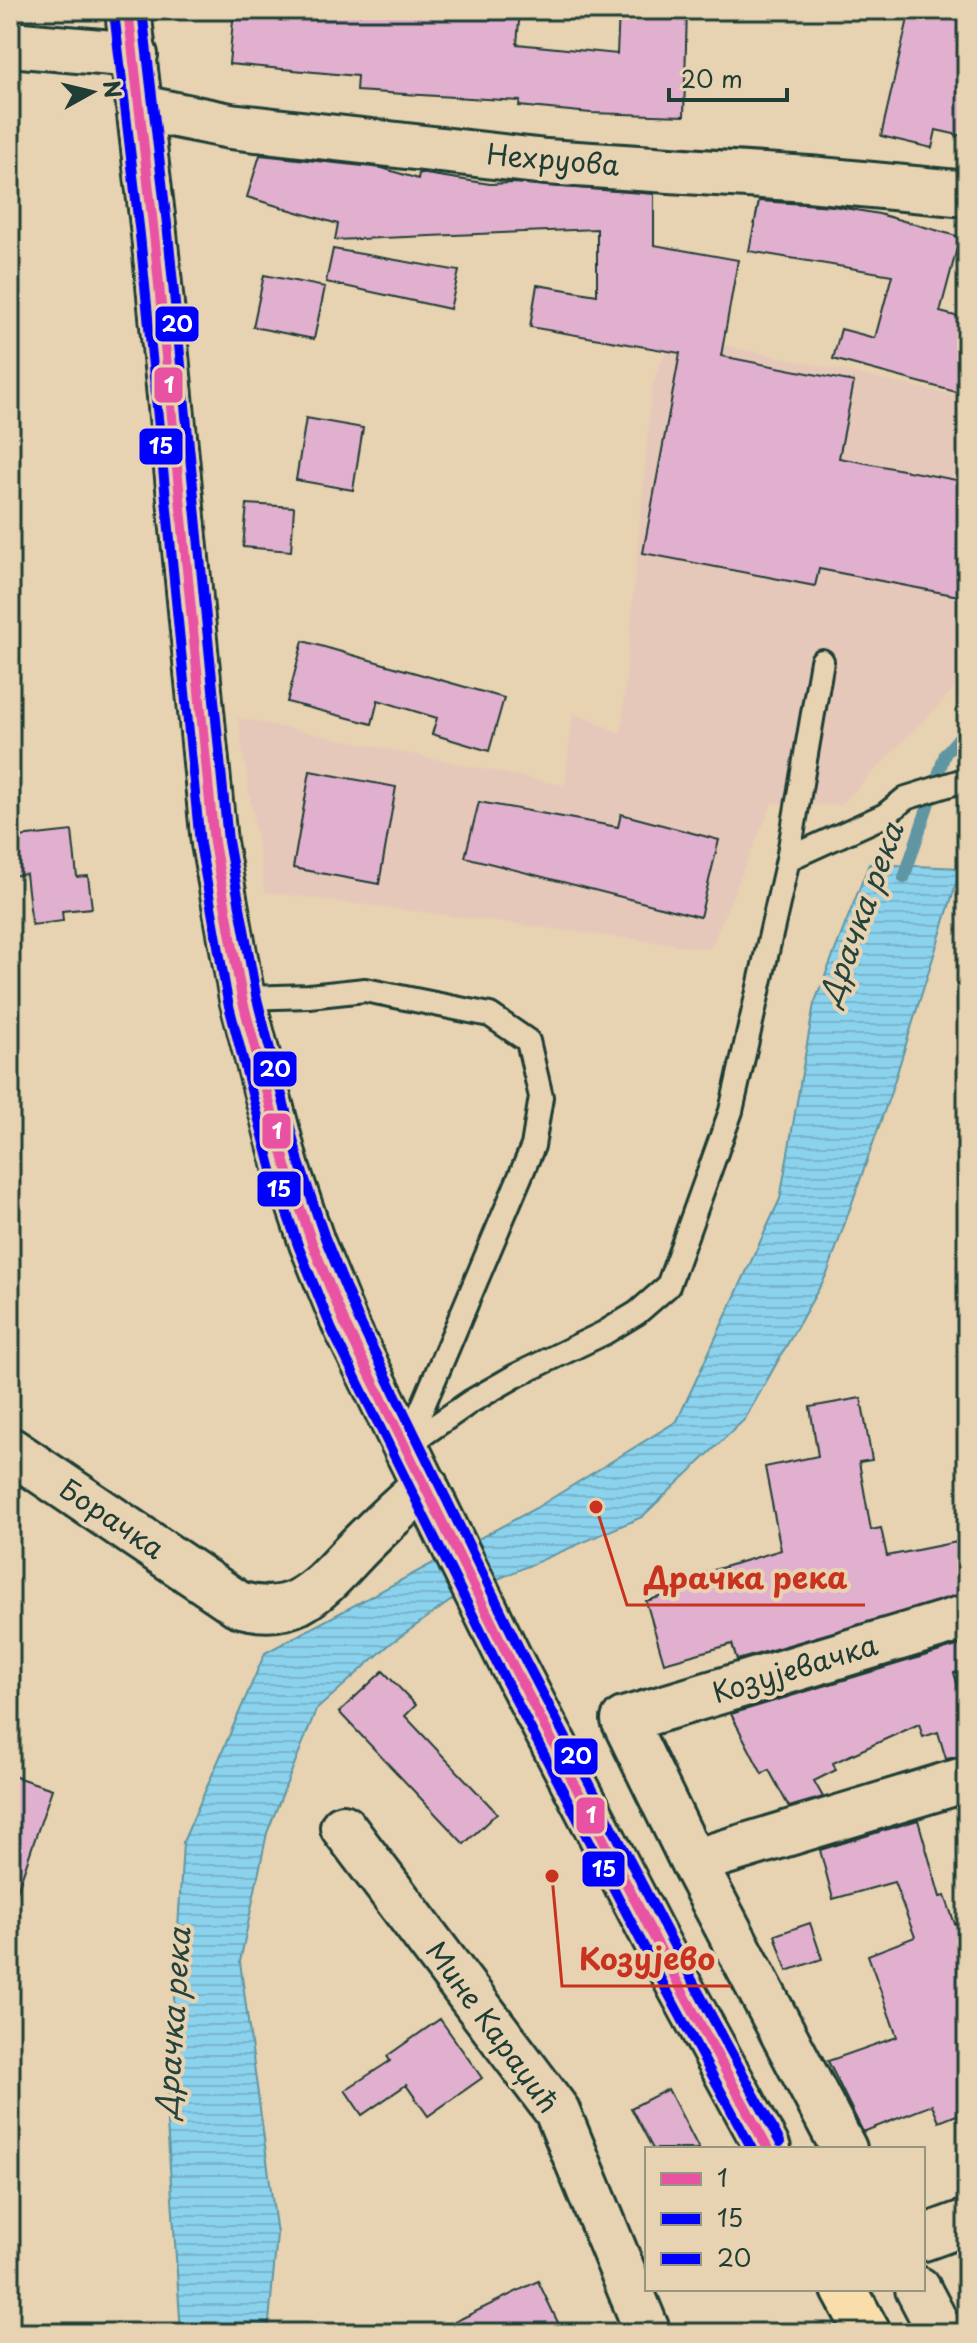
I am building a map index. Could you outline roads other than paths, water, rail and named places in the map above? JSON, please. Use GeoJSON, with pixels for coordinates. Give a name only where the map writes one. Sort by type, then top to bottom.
{"type":"FeatureCollection","features":[{"type":"Feature","properties":{"kind":"main road"},"geometry":{"type":"LineString","coordinates":[[128,10],[141,108],[213,830],[242,998],[286,1166],[312,1243],[345,1324],[405,1447],[509,1658],[767,2147]]}},
{"type":"Feature","properties":{"kind":"main road"},"geometry":{"type":"LineString","coordinates":[[845,2291],[868,2333]]}},
{"type":"Feature","properties":{"kind":"street"},"geometry":{"type":"LineString","coordinates":[[10,44],[135,55]]}},
{"type":"Feature","properties":{"kind":"street","name":"Нехруова"},"geometry":{"type":"LineString","coordinates":[[141,108],[230,126],[546,162],[809,179],[967,194]]}},
{"type":"Feature","properties":{"kind":"street","name":"Борачка"},"geometry":{"type":"LineString","coordinates":[[10,1450],[238,1604],[255,1609],[283,1608],[300,1601],[320,1586],[386,1519],[428,1492]]}},
{"type":"Feature","properties":{"kind":"street","name":"Козујевачка"},"geometry":{"type":"LineString","coordinates":[[693,1862],[624,1720],[967,1617]]}},
{"type":"Feature","properties":{"kind":"street"},"geometry":{"type":"LineString","coordinates":[[843,2147],[693,1862],[967,1779]]}},
{"type":"Feature","properties":{"kind":"street","name":"Мине Караџић"},"geometry":{"type":"LineString","coordinates":[[343,1827],[557,2111],[648,2333]]}},
{"type":"Feature","properties":{"kind":"street"},"geometry":{"type":"LineString","coordinates":[[925,2237],[967,2222]]}},
{"type":"Feature","properties":{"kind":"street"},"geometry":{"type":"LineString","coordinates":[[919,2291],[941,2333]]}},
{"type":"Feature","properties":{"kind":"lane"},"geometry":{"type":"LineString","coordinates":[[405,1447],[470,1402],[637,1313],[668,1286],[731,1111],[788,859],[822,661]]}},
{"type":"Feature","properties":{"kind":"lane"},"geometry":{"type":"LineString","coordinates":[[788,859],[885,815],[906,798],[962,782]]}},
{"type":"Feature","properties":{"kind":"lane"},"geometry":{"type":"LineString","coordinates":[[242,998],[365,990],[490,1015],[528,1041],[541,1097],[533,1146],[405,1447]]}},
{"type":"Feature","properties":{"kind":"water"},"geometry":{"type":"Polygon","coordinates":[[[869,864],[961,868],[891,1092],[827,1274],[745,1419],[642,1517],[456,1597],[390,1644],[316,1710],[267,1833],[240,1962],[277,2234],[268,2333],[181,2333],[167,2123],[183,1842],[265,1653],[536,1508],[677,1421],[780,1199],[814,1004],[869,864]]]}},
{"type":"Feature","properties":{"kind":"waterway","name":"Драчка река"},"geometry":{"type":"LineString","coordinates":[[904,878],[945,754],[967,728]]}},
{"type":"Feature","properties":{"kind":"place","name":"Драчка река"},"geometry":{"type":"Point","coordinates":[596,1507]}},
{"type":"Feature","properties":{"kind":"place","name":"Козујево"},"geometry":{"type":"Point","coordinates":[552,1876]}}]}
